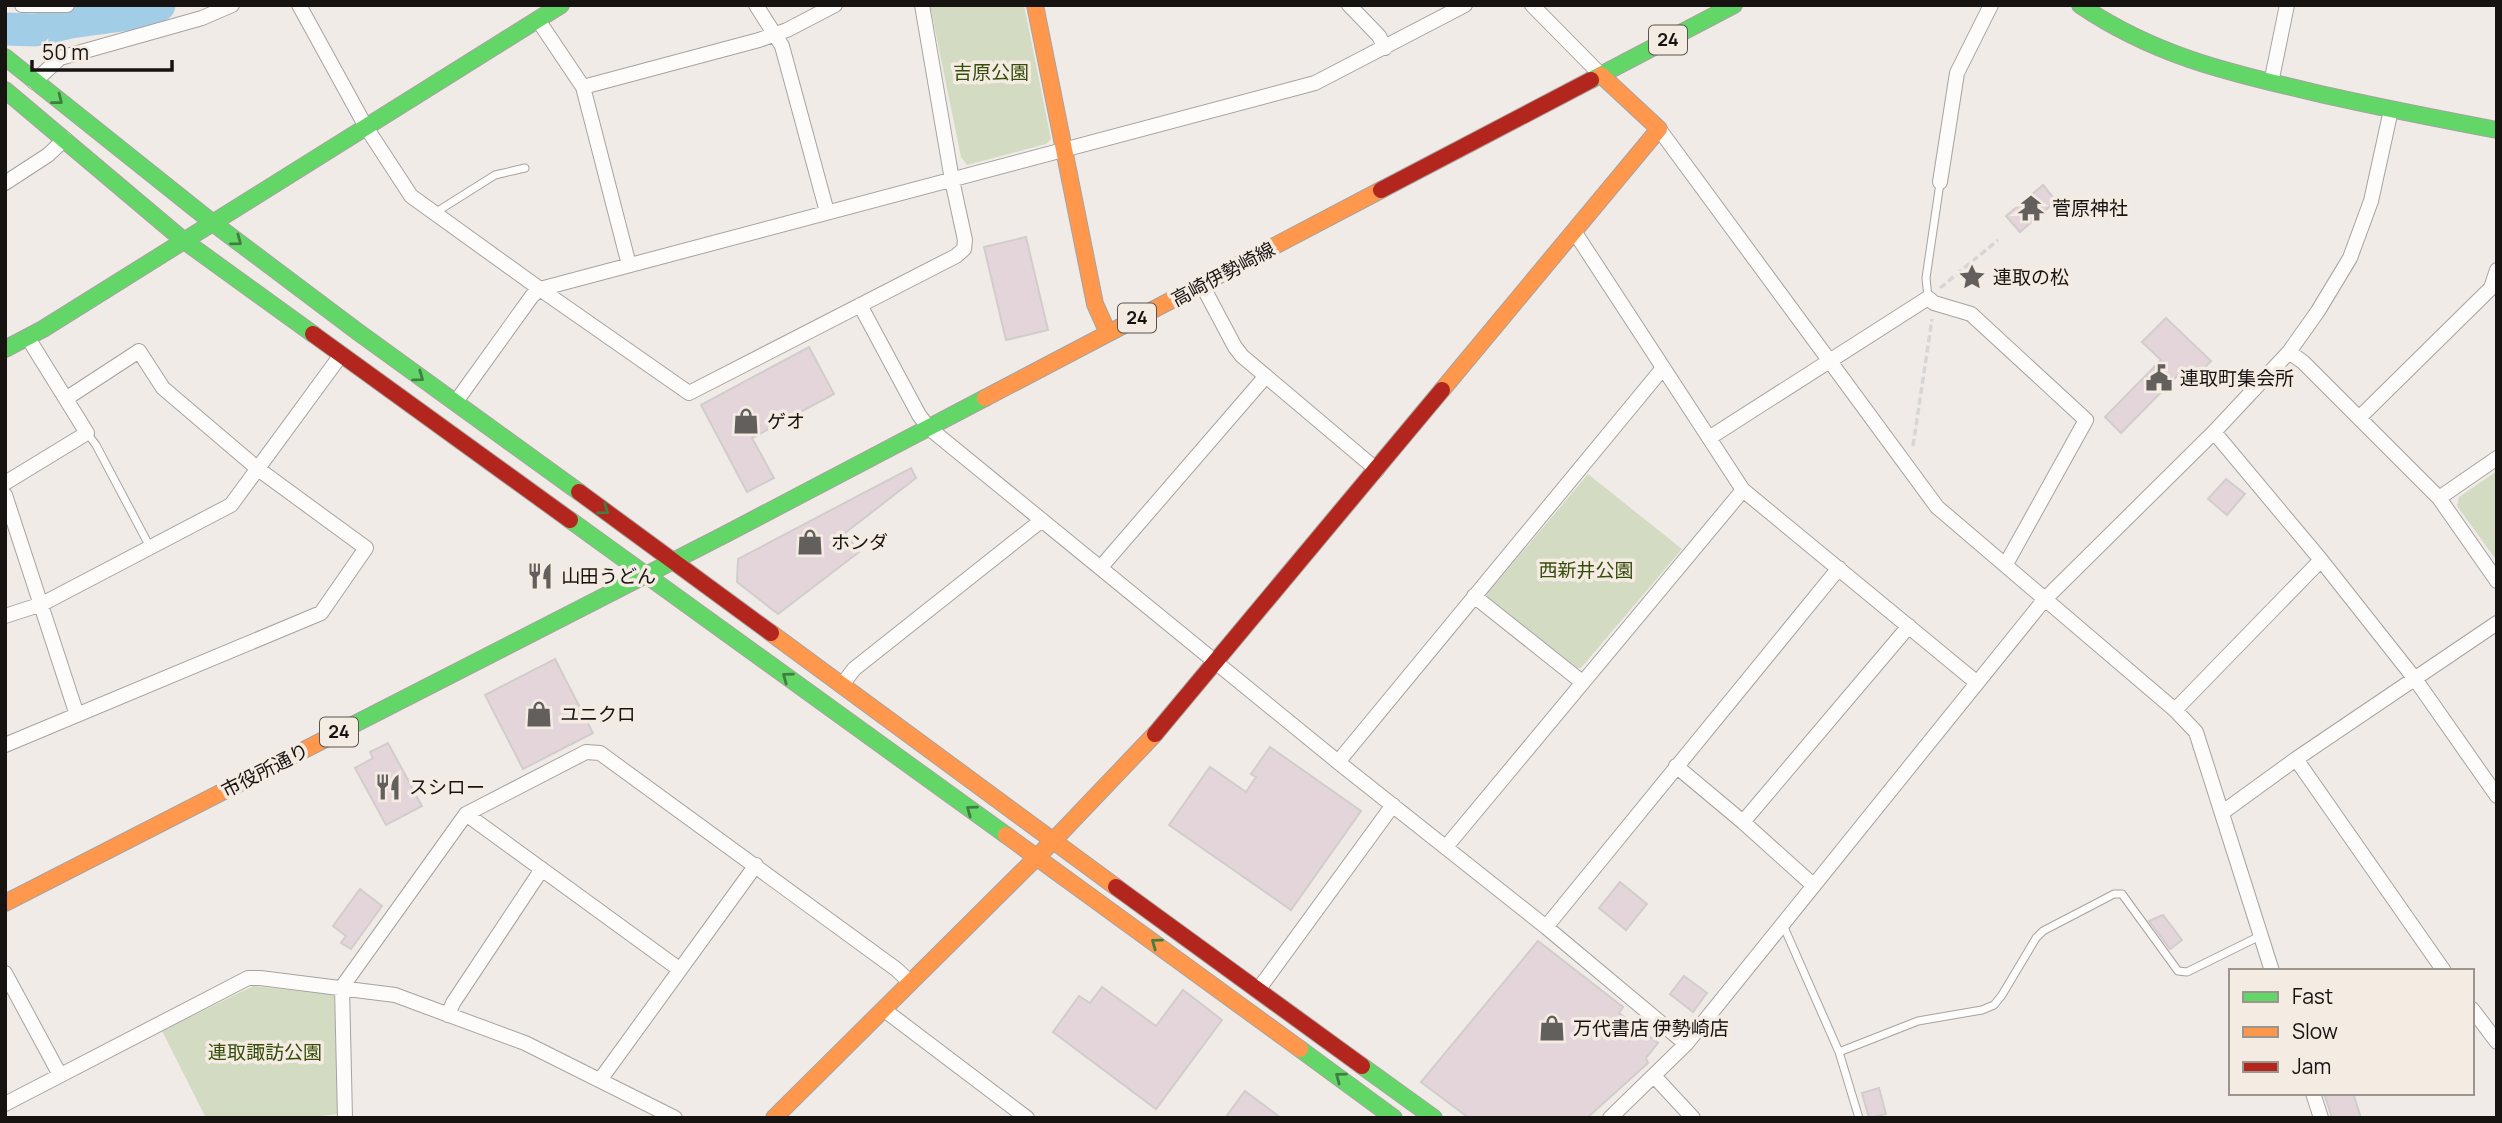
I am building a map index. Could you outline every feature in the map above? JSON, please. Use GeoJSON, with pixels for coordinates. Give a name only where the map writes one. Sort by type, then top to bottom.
{"type":"FeatureCollection","features":[{"type":"Feature","properties":{"kind":"street"},"geometry":{"type":"LineString","coordinates":[[22,5],[67,5]]}},
{"type":"Feature","properties":{"kind":"street"},"geometry":{"type":"LineString","coordinates":[[34,82],[60,58],[202,18],[232,5]]}},
{"type":"Feature","properties":{"kind":"street"},"geometry":{"type":"LineString","coordinates":[[299,5],[366,127],[411,196],[689,393],[956,256],[964,249],[965,240],[922,5]]}},
{"type":"Feature","properties":{"kind":"street"},"geometry":{"type":"LineString","coordinates":[[5,349],[28,338],[561,5]]}},
{"type":"Feature","properties":{"kind":"street"},"geometry":{"type":"LineString","coordinates":[[756,5],[782,46],[827,212]]}},
{"type":"Feature","properties":{"kind":"street"},"geometry":{"type":"LineString","coordinates":[[583,87],[774,34],[835,5]]}},
{"type":"Feature","properties":{"kind":"street"},"geometry":{"type":"LineString","coordinates":[[1349,5],[1379,36],[1385,48]]}},
{"type":"Feature","properties":{"kind":"street"},"geometry":{"type":"LineString","coordinates":[[455,403],[532,296],[540,289],[1315,83],[1465,5]]}},
{"type":"Feature","properties":{"kind":"street"},"geometry":{"type":"LineString","coordinates":[[1532,5],[1659,129],[1937,507],[2175,710],[2196,732],[2271,969]]}},
{"type":"Feature","properties":{"kind":"street","name":"高崎伊勢崎線"},"geometry":{"type":"LineString","coordinates":[[674,561],[1734,5]]}},
{"type":"Feature","properties":{"kind":"street"},"geometry":{"type":"LineString","coordinates":[[1940,182],[1957,73],[1991,5]]}},
{"type":"Feature","properties":{"kind":"street"},"geometry":{"type":"LineString","coordinates":[[2081,5],[2144,44],[2173,56],[2271,83],[2497,130]]}},
{"type":"Feature","properties":{"kind":"street"},"geometry":{"type":"LineString","coordinates":[[2271,83],[2287,5]]}},
{"type":"Feature","properties":{"kind":"street"},"geometry":{"type":"LineString","coordinates":[[1040,6],[1064,150],[1096,304],[1108,333]]}},
{"type":"Feature","properties":{"kind":"street"},"geometry":{"type":"LineString","coordinates":[[538,20],[583,87],[629,265]]}},
{"type":"Feature","properties":{"kind":"street"},"geometry":{"type":"LineString","coordinates":[[5,57],[213,223],[455,403],[1434,1118]]}},
{"type":"Feature","properties":{"kind":"street"},"geometry":{"type":"LineString","coordinates":[[5,90],[183,240],[1394,1118]]}},
{"type":"Feature","properties":{"kind":"street"},"geometry":{"type":"LineString","coordinates":[[1609,1118],[1686,1044],[2044,600],[2214,432],[2289,352],[2318,312],[2350,258],[2371,201],[2391,110]]}},
{"type":"Feature","properties":{"kind":"street"},"geometry":{"type":"LineString","coordinates":[[774,1118],[1053,841],[1157,732],[1659,129]]}},
{"type":"Feature","properties":{"kind":"street"},"geometry":{"type":"LineString","coordinates":[[5,183],[48,155],[65,139]]}},
{"type":"Feature","properties":{"kind":"street"},"geometry":{"type":"LineString","coordinates":[[1574,231],[1743,490],[1976,682]]}},
{"type":"Feature","properties":{"kind":"street"},"geometry":{"type":"LineString","coordinates":[[2359,418],[2491,288],[2497,270]]}},
{"type":"Feature","properties":{"kind":"street"},"geometry":{"type":"LineString","coordinates":[[1202,285],[1235,347],[1377,470]]}},
{"type":"Feature","properties":{"kind":"street"},"geometry":{"type":"LineString","coordinates":[[1709,438],[1830,359],[1931,300],[1971,314],[2086,420],[2006,564]]}},
{"type":"Feature","properties":{"kind":"street"},"geometry":{"type":"LineString","coordinates":[[860,305],[919,415],[929,428],[1338,762],[1546,927],[1686,1044]]}},
{"type":"Feature","properties":{"kind":"street"},"geometry":{"type":"LineString","coordinates":[[5,483],[87,433],[28,338]]}},
{"type":"Feature","properties":{"kind":"street"},"geometry":{"type":"LineString","coordinates":[[5,745],[321,612],[366,548],[258,469],[163,388],[139,351],[67,398]]}},
{"type":"Feature","properties":{"kind":"street"},"geometry":{"type":"LineString","coordinates":[[2289,352],[2303,362],[2439,498],[2497,581]]}},
{"type":"Feature","properties":{"kind":"street"},"geometry":{"type":"LineString","coordinates":[[5,616],[42,604],[231,505],[341,355]]}},
{"type":"Feature","properties":{"kind":"street"},"geometry":{"type":"LineString","coordinates":[[1338,762],[1663,368]]}},
{"type":"Feature","properties":{"kind":"street"},"geometry":{"type":"LineString","coordinates":[[1101,567],[1266,376]]}},
{"type":"Feature","properties":{"kind":"street"},"geometry":{"type":"LineString","coordinates":[[2214,432],[2414,679],[2497,796]]}},
{"type":"Feature","properties":{"kind":"street"},"geometry":{"type":"LineString","coordinates":[[2439,498],[2497,458]]}},
{"type":"Feature","properties":{"kind":"street"},"geometry":{"type":"LineString","coordinates":[[1446,847],[1743,490]]}},
{"type":"Feature","properties":{"kind":"street"},"geometry":{"type":"LineString","coordinates":[[5,495],[78,715]]}},
{"type":"Feature","properties":{"kind":"street"},"geometry":{"type":"LineString","coordinates":[[842,685],[854,669],[1042,520]]}},
{"type":"Feature","properties":{"kind":"street","name":"市役所通り"},"geometry":{"type":"LineString","coordinates":[[5,903],[674,561]]}},
{"type":"Feature","properties":{"kind":"street"},"geometry":{"type":"LineString","coordinates":[[2175,710],[2321,561]]}},
{"type":"Feature","properties":{"kind":"street"},"geometry":{"type":"LineString","coordinates":[[1546,927],[1839,569]]}},
{"type":"Feature","properties":{"kind":"street"},"geometry":{"type":"LineString","coordinates":[[1474,596],[1582,682]]}},
{"type":"Feature","properties":{"kind":"street"},"geometry":{"type":"LineString","coordinates":[[2223,812],[2497,623]]}},
{"type":"Feature","properties":{"kind":"street"},"geometry":{"type":"LineString","coordinates":[[1743,822],[1909,626]]}},
{"type":"Feature","properties":{"kind":"street"},"geometry":{"type":"LineString","coordinates":[[345,1118],[342,987],[466,814],[586,752],[600,753],[756,865],[910,982]]}},
{"type":"Feature","properties":{"kind":"street"},"geometry":{"type":"LineString","coordinates":[[2296,760],[2443,969]]}},
{"type":"Feature","properties":{"kind":"street"},"geometry":{"type":"LineString","coordinates":[[1676,766],[1813,885]]}},
{"type":"Feature","properties":{"kind":"street"},"geometry":{"type":"LineString","coordinates":[[1258,990],[1393,806]]}},
{"type":"Feature","properties":{"kind":"street"},"geometry":{"type":"LineString","coordinates":[[466,814],[679,969]]}},
{"type":"Feature","properties":{"kind":"street"},"geometry":{"type":"LineString","coordinates":[[600,1080],[756,865]]}},
{"type":"Feature","properties":{"kind":"street"},"geometry":{"type":"LineString","coordinates":[[448,1015],[453,1003],[542,869]]}},
{"type":"Feature","properties":{"kind":"street"},"geometry":{"type":"LineString","coordinates":[[5,973],[60,1076]]}},
{"type":"Feature","properties":{"kind":"street"},"geometry":{"type":"LineString","coordinates":[[5,1104],[248,978],[260,978],[396,995],[525,1043],[675,1118]]}},
{"type":"Feature","properties":{"kind":"street"},"geometry":{"type":"LineString","coordinates":[[883,1009],[1027,1118]]}},
{"type":"Feature","properties":{"kind":"street"},"geometry":{"type":"LineString","coordinates":[[2474,1011],[2492,1025],[2497,1042]]}},
{"type":"Feature","properties":{"kind":"street"},"geometry":{"type":"LineString","coordinates":[[1654,1076],[1693,1118]]}},
{"type":"Feature","properties":{"kind":"street"},"geometry":{"type":"LineString","coordinates":[[2314,1095],[2321,1118]]}},
{"type":"Feature","properties":{"kind":"lane"},"geometry":{"type":"LineString","coordinates":[[436,216],[441,209],[495,175],[525,168]]}},
{"type":"Feature","properties":{"kind":"lane"},"geometry":{"type":"LineString","coordinates":[[1931,300],[1926,278],[1940,182]]}},
{"type":"Feature","properties":{"kind":"lane"},"geometry":{"type":"LineString","coordinates":[[87,433],[96,445],[150,548]]}},
{"type":"Feature","properties":{"kind":"lane"},"geometry":{"type":"LineString","coordinates":[[1839,1052],[1918,1021],[1982,1010],[1994,1005],[2036,938],[2114,894],[2122,894],[2178,971],[2187,972],[2260,936]]}},
{"type":"Feature","properties":{"kind":"lane"},"geometry":{"type":"LineString","coordinates":[[1783,924],[1839,1052],[1859,1118]]}},
{"type":"Feature","properties":{"kind":"path"},"geometry":{"type":"LineString","coordinates":[[1910,468],[1931,300],[1998,240]]}},
{"type":"Feature","properties":{"kind":"green space","name":"吉原公園"},"geometry":{"type":"Polygon","coordinates":[[[930,5],[1024,5],[1051,139],[1046,144],[967,165],[961,157],[930,5]]]}},
{"type":"Feature","properties":{"kind":"green space"},"geometry":{"type":"Polygon","coordinates":[[[2497,471],[2497,561],[2457,506],[2459,497],[2497,471]]]}},
{"type":"Feature","properties":{"kind":"green space","name":"西新井公園"},"geometry":{"type":"Polygon","coordinates":[[[1588,474],[1682,549],[1581,668],[1572,668],[1487,600],[1487,594],[1588,474]]]}},
{"type":"Feature","properties":{"kind":"green space","name":"連取諏訪公園"},"geometry":{"type":"Polygon","coordinates":[[[253,986],[334,995],[339,1114],[303,1118],[206,1118],[162,1031],[253,986]]]}},
{"type":"Feature","properties":{"kind":"building","name":"菅原神社"},"geometry":{"type":"Polygon","coordinates":[[[2043,185],[2056,201],[2020,232],[2006,216],[2043,185]]]}},
{"type":"Feature","properties":{"kind":"building"},"geometry":{"type":"Polygon","coordinates":[[[1026,237],[1048,330],[1006,340],[984,247],[1026,237]]]}},
{"type":"Feature","properties":{"kind":"building","name":"連取町集会所"},"geometry":{"type":"Polygon","coordinates":[[[2166,318],[2211,361],[2190,383],[2180,373],[2121,433],[2105,417],[2161,360],[2142,342],[2166,318]]]}},
{"type":"Feature","properties":{"kind":"building","name":"ゲオ"},"geometry":{"type":"Polygon","coordinates":[[[809,347],[834,394],[752,438],[774,478],[747,492],[701,405],[809,347]]]}},
{"type":"Feature","properties":{"kind":"building","name":"ホンダ"},"geometry":{"type":"Polygon","coordinates":[[[911,468],[916,478],[845,533],[859,552],[778,614],[737,582],[738,559],[911,468]]]}},
{"type":"Feature","properties":{"kind":"building"},"geometry":{"type":"Polygon","coordinates":[[[2226,479],[2245,494],[2227,515],[2208,499],[2226,479]]]}},
{"type":"Feature","properties":{"kind":"building","name":"ユニクロ"},"geometry":{"type":"Polygon","coordinates":[[[555,659],[593,733],[523,769],[485,695],[555,659]]]}},
{"type":"Feature","properties":{"kind":"building","name":"スシロー"},"geometry":{"type":"Polygon","coordinates":[[[388,743],[422,806],[386,825],[355,768],[373,758],[370,752],[388,743]]]}},
{"type":"Feature","properties":{"kind":"building"},"geometry":{"type":"Polygon","coordinates":[[[1270,747],[1361,811],[1291,910],[1169,825],[1210,767],[1246,792],[1256,777],[1251,774],[1270,747]]]}},
{"type":"Feature","properties":{"kind":"building"},"geometry":{"type":"Polygon","coordinates":[[[1620,882],[1647,904],[1626,930],[1599,908],[1620,882]]]}},
{"type":"Feature","properties":{"kind":"building"},"geometry":{"type":"Polygon","coordinates":[[[360,889],[382,906],[351,949],[341,943],[346,936],[333,926],[360,889]]]}},
{"type":"Feature","properties":{"kind":"building"},"geometry":{"type":"Polygon","coordinates":[[[2163,915],[2182,940],[2170,949],[2149,921],[2163,915]]]}},
{"type":"Feature","properties":{"kind":"building","name":"万代書店 伊勢崎店"},"geometry":{"type":"Polygon","coordinates":[[[1538,941],[1623,1007],[1619,1013],[1658,1043],[1646,1058],[1648,1063],[1587,1118],[1469,1118],[1421,1082],[1538,941]]]}},
{"type":"Feature","properties":{"kind":"building"},"geometry":{"type":"Polygon","coordinates":[[[1684,976],[1707,993],[1693,1012],[1670,994],[1684,976]]]}},
{"type":"Feature","properties":{"kind":"building"},"geometry":{"type":"Polygon","coordinates":[[[1102,987],[1156,1026],[1183,990],[1222,1020],[1156,1109],[1053,1032],[1079,996],[1090,1003],[1102,987]]]}},
{"type":"Feature","properties":{"kind":"building"},"geometry":{"type":"Polygon","coordinates":[[[1879,1088],[1886,1114],[1869,1118],[1862,1093],[1879,1088]]]}},
{"type":"Feature","properties":{"kind":"building"},"geometry":{"type":"Polygon","coordinates":[[[1245,1091],[1281,1118],[1225,1118],[1245,1091]]]}},
{"type":"Feature","properties":{"kind":"building"},"geometry":{"type":"Polygon","coordinates":[[[2325,1095],[2354,1095],[2361,1118],[2332,1118],[2325,1095]]]}},
{"type":"Feature","properties":{"kind":"waterway"},"geometry":{"type":"LineString","coordinates":[[5,29],[36,30],[71,22],[144,12],[159,5]]}},
{"type":"Feature","properties":{"kind":"traffic: fast"},"geometry":{"type":"LineString","coordinates":[[5,349],[43,329],[561,5]]}},
{"type":"Feature","properties":{"kind":"traffic: fast"},"geometry":{"type":"LineString","coordinates":[[1591,80],[1734,5]]}},
{"type":"Feature","properties":{"kind":"traffic: fast"},"geometry":{"type":"LineString","coordinates":[[2080,5],[2107,22],[2162,49],[2218,68],[2355,102],[2497,130]]}},
{"type":"Feature","properties":{"kind":"traffic: fast"},"geometry":{"type":"LineString","coordinates":[[5,57],[213,223],[579,492]]}},
{"type":"Feature","properties":{"kind":"traffic: fast"},"geometry":{"type":"LineString","coordinates":[[5,90],[183,240],[313,334]]}},
{"type":"Feature","properties":{"kind":"traffic: fast"},"geometry":{"type":"LineString","coordinates":[[343,730],[985,398]]}},
{"type":"Feature","properties":{"kind":"traffic: fast"},"geometry":{"type":"LineString","coordinates":[[570,520],[1006,835]]}},
{"type":"Feature","properties":{"kind":"traffic: fast"},"geometry":{"type":"LineString","coordinates":[[1300,1049],[1394,1118]]}},
{"type":"Feature","properties":{"kind":"traffic: fast"},"geometry":{"type":"LineString","coordinates":[[1362,1066],[1434,1118]]}},
{"type":"Feature","properties":{"kind":"traffic: slow"},"geometry":{"type":"LineString","coordinates":[[1035,5],[1095,304],[1108,333]]}},
{"type":"Feature","properties":{"kind":"traffic: slow"},"geometry":{"type":"LineString","coordinates":[[1442,390],[1659,129],[1601,75]]}},
{"type":"Feature","properties":{"kind":"traffic: slow"},"geometry":{"type":"LineString","coordinates":[[985,398],[1381,190]]}},
{"type":"Feature","properties":{"kind":"traffic: slow"},"geometry":{"type":"LineString","coordinates":[[771,633],[1116,887]]}},
{"type":"Feature","properties":{"kind":"traffic: slow"},"geometry":{"type":"LineString","coordinates":[[5,903],[343,730]]}},
{"type":"Feature","properties":{"kind":"traffic: slow"},"geometry":{"type":"LineString","coordinates":[[774,1118],[1053,841],[1155,734]]}},
{"type":"Feature","properties":{"kind":"traffic: slow"},"geometry":{"type":"LineString","coordinates":[[1006,835],[1300,1049]]}},
{"type":"Feature","properties":{"kind":"traffic: jam"},"geometry":{"type":"LineString","coordinates":[[1381,190],[1591,80]]}},
{"type":"Feature","properties":{"kind":"traffic: jam"},"geometry":{"type":"LineString","coordinates":[[313,334],[570,520]]}},
{"type":"Feature","properties":{"kind":"traffic: jam"},"geometry":{"type":"LineString","coordinates":[[1155,734],[1442,390]]}},
{"type":"Feature","properties":{"kind":"traffic: jam"},"geometry":{"type":"LineString","coordinates":[[579,492],[771,633]]}},
{"type":"Feature","properties":{"kind":"traffic: jam"},"geometry":{"type":"LineString","coordinates":[[1116,887],[1362,1066]]}},
{"type":"Feature","properties":{"kind":"place","name":"菅原神社"},"geometry":{"type":"Point","coordinates":[2031,208]}},
{"type":"Feature","properties":{"kind":"place","name":"連取の松"},"geometry":{"type":"Point","coordinates":[1972,277]}},
{"type":"Feature","properties":{"kind":"place","name":"連取町集会所"},"geometry":{"type":"Point","coordinates":[2159,378]}},
{"type":"Feature","properties":{"kind":"place","name":"ゲオ"},"geometry":{"type":"Point","coordinates":[746,421]}},
{"type":"Feature","properties":{"kind":"place","name":"ホンダ"},"geometry":{"type":"Point","coordinates":[810,542]}},
{"type":"Feature","properties":{"kind":"place","name":"山田うどん"},"geometry":{"type":"Point","coordinates":[540,576]}},
{"type":"Feature","properties":{"kind":"place","name":"ユニクロ"},"geometry":{"type":"Point","coordinates":[539,714]}},
{"type":"Feature","properties":{"kind":"place","name":"スシロー"},"geometry":{"type":"Point","coordinates":[388,787]}},
{"type":"Feature","properties":{"kind":"place","name":"万代書店 伊勢崎店"},"geometry":{"type":"Point","coordinates":[1552,1028]}}]}
